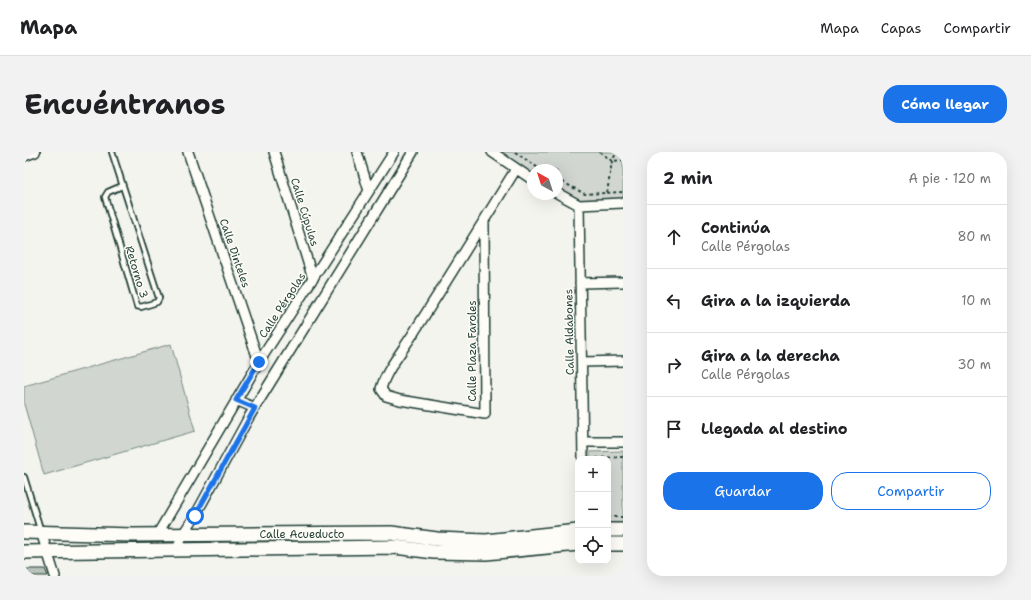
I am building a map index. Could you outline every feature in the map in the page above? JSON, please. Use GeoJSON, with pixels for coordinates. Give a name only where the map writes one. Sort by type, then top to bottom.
{"type":"FeatureCollection","features":[{"type":"Feature","properties":{"kind":"street"},"geometry":{"type":"LineString","coordinates":[[24,156],[35,152]]}},
{"type":"Feature","properties":{"kind":"street","name":"Calle Dinteles"},"geometry":{"type":"LineString","coordinates":[[188,152],[259,362]]}},
{"type":"Feature","properties":{"kind":"street","name":"Calle Cúpulas"},"geometry":{"type":"LineString","coordinates":[[274,152],[313,279]]}},
{"type":"Feature","properties":{"kind":"street"},"geometry":{"type":"LineString","coordinates":[[357,152],[370,191]]}},
{"type":"Feature","properties":{"kind":"street","name":"Calle Pérgolas"},"geometry":{"type":"LineString","coordinates":[[157,535],[259,362],[394,152]]}},
{"type":"Feature","properties":{"kind":"street"},"geometry":{"type":"LineString","coordinates":[[178,550],[183,534],[195,516],[255,408],[413,152]]}},
{"type":"Feature","properties":{"kind":"street"},"geometry":{"type":"LineString","coordinates":[[492,152],[527,176]]}},
{"type":"Feature","properties":{"kind":"street","name":"Calle Plaza Faroles"},"geometry":{"type":"LineString","coordinates":[[484,221],[485,414],[400,400],[386,396],[381,389],[383,379],[409,341],[516,169]]}},
{"type":"Feature","properties":{"kind":"street"},"geometry":{"type":"LineString","coordinates":[[563,196],[579,205],[623,203]]}},
{"type":"Feature","properties":{"kind":"street","name":"Calle Aldabones"},"geometry":{"type":"LineString","coordinates":[[579,205],[583,456]]}},
{"type":"Feature","properties":{"kind":"street"},"geometry":{"type":"LineString","coordinates":[[580,283],[623,282]]}},
{"type":"Feature","properties":{"kind":"street"},"geometry":{"type":"LineString","coordinates":[[582,362],[623,362]]}},
{"type":"Feature","properties":{"kind":"street"},"geometry":{"type":"LineString","coordinates":[[236,400],[255,408]]}},
{"type":"Feature","properties":{"kind":"street"},"geometry":{"type":"LineString","coordinates":[[583,442],[623,442]]}},
{"type":"Feature","properties":{"kind":"street"},"geometry":{"type":"LineString","coordinates":[[611,530],[623,530]]}},
{"type":"Feature","properties":{"kind":"street","name":"Calle Acueducto"},"geometry":{"type":"LineString","coordinates":[[24,532],[157,535],[391,533],[437,539],[486,541],[575,531]]}},
{"type":"Feature","properties":{"kind":"street"},"geometry":{"type":"LineString","coordinates":[[41,532],[56,576]]}},
{"type":"Feature","properties":{"kind":"street","name":"Calle Acueducto"},"geometry":{"type":"LineString","coordinates":[[24,552],[394,547],[434,552],[486,553],[575,544]]}},
{"type":"Feature","properties":{"kind":"street"},"geometry":{"type":"LineString","coordinates":[[611,544],[623,544]]}},
{"type":"Feature","properties":{"kind":"lane","name":"Retorno 3"},"geometry":{"type":"LineString","coordinates":[[112,152],[159,298],[157,302],[141,307],[137,306],[105,197],[108,192],[122,186]]}},
{"type":"Feature","properties":{"kind":"lane"},"geometry":{"type":"LineString","coordinates":[[24,477],[41,532]]}},
{"type":"Feature","properties":{"kind":"path"},"geometry":{"type":"LineString","coordinates":[[515,152],[532,164]]}},
{"type":"Feature","properties":{"kind":"path"},"geometry":{"type":"LineString","coordinates":[[600,152],[612,161],[623,160]]}},
{"type":"Feature","properties":{"kind":"path"},"geometry":{"type":"LineString","coordinates":[[607,203],[612,161],[617,152]]}},
{"type":"Feature","properties":{"kind":"path"},"geometry":{"type":"LineString","coordinates":[[563,182],[585,194],[623,192]]}},
{"type":"Feature","properties":{"kind":"path"},"geometry":{"type":"LineString","coordinates":[[611,457],[623,457]]}},
{"type":"Feature","properties":{"kind":"path"},"geometry":{"type":"LineString","coordinates":[[611,517],[623,517]]}},
{"type":"Feature","properties":{"kind":"shaded area"},"geometry":{"type":"Polygon","coordinates":[[[496,152],[623,152],[623,200],[580,202],[563,192],[563,164],[527,164],[527,172],[496,152]]]}},
{"type":"Feature","properties":{"kind":"shaded area"},"geometry":{"type":"Polygon","coordinates":[[[171,344],[195,431],[44,475],[24,404],[24,386],[171,344]]]}},
{"type":"Feature","properties":{"kind":"shaded area"},"geometry":{"type":"Polygon","coordinates":[[[623,451],[623,523],[611,523],[611,456],[590,456],[590,452],[623,451]]]}},
{"type":"Feature","properties":{"kind":"building"},"geometry":{"type":"Polygon","coordinates":[[[24,569],[45,569],[48,576],[24,576],[24,569]]]}},
{"type":"Feature","properties":{"kind":"route"},"geometry":{"type":"LineString","coordinates":[[195,516],[255,408],[236,400],[259,362]]}}]}
